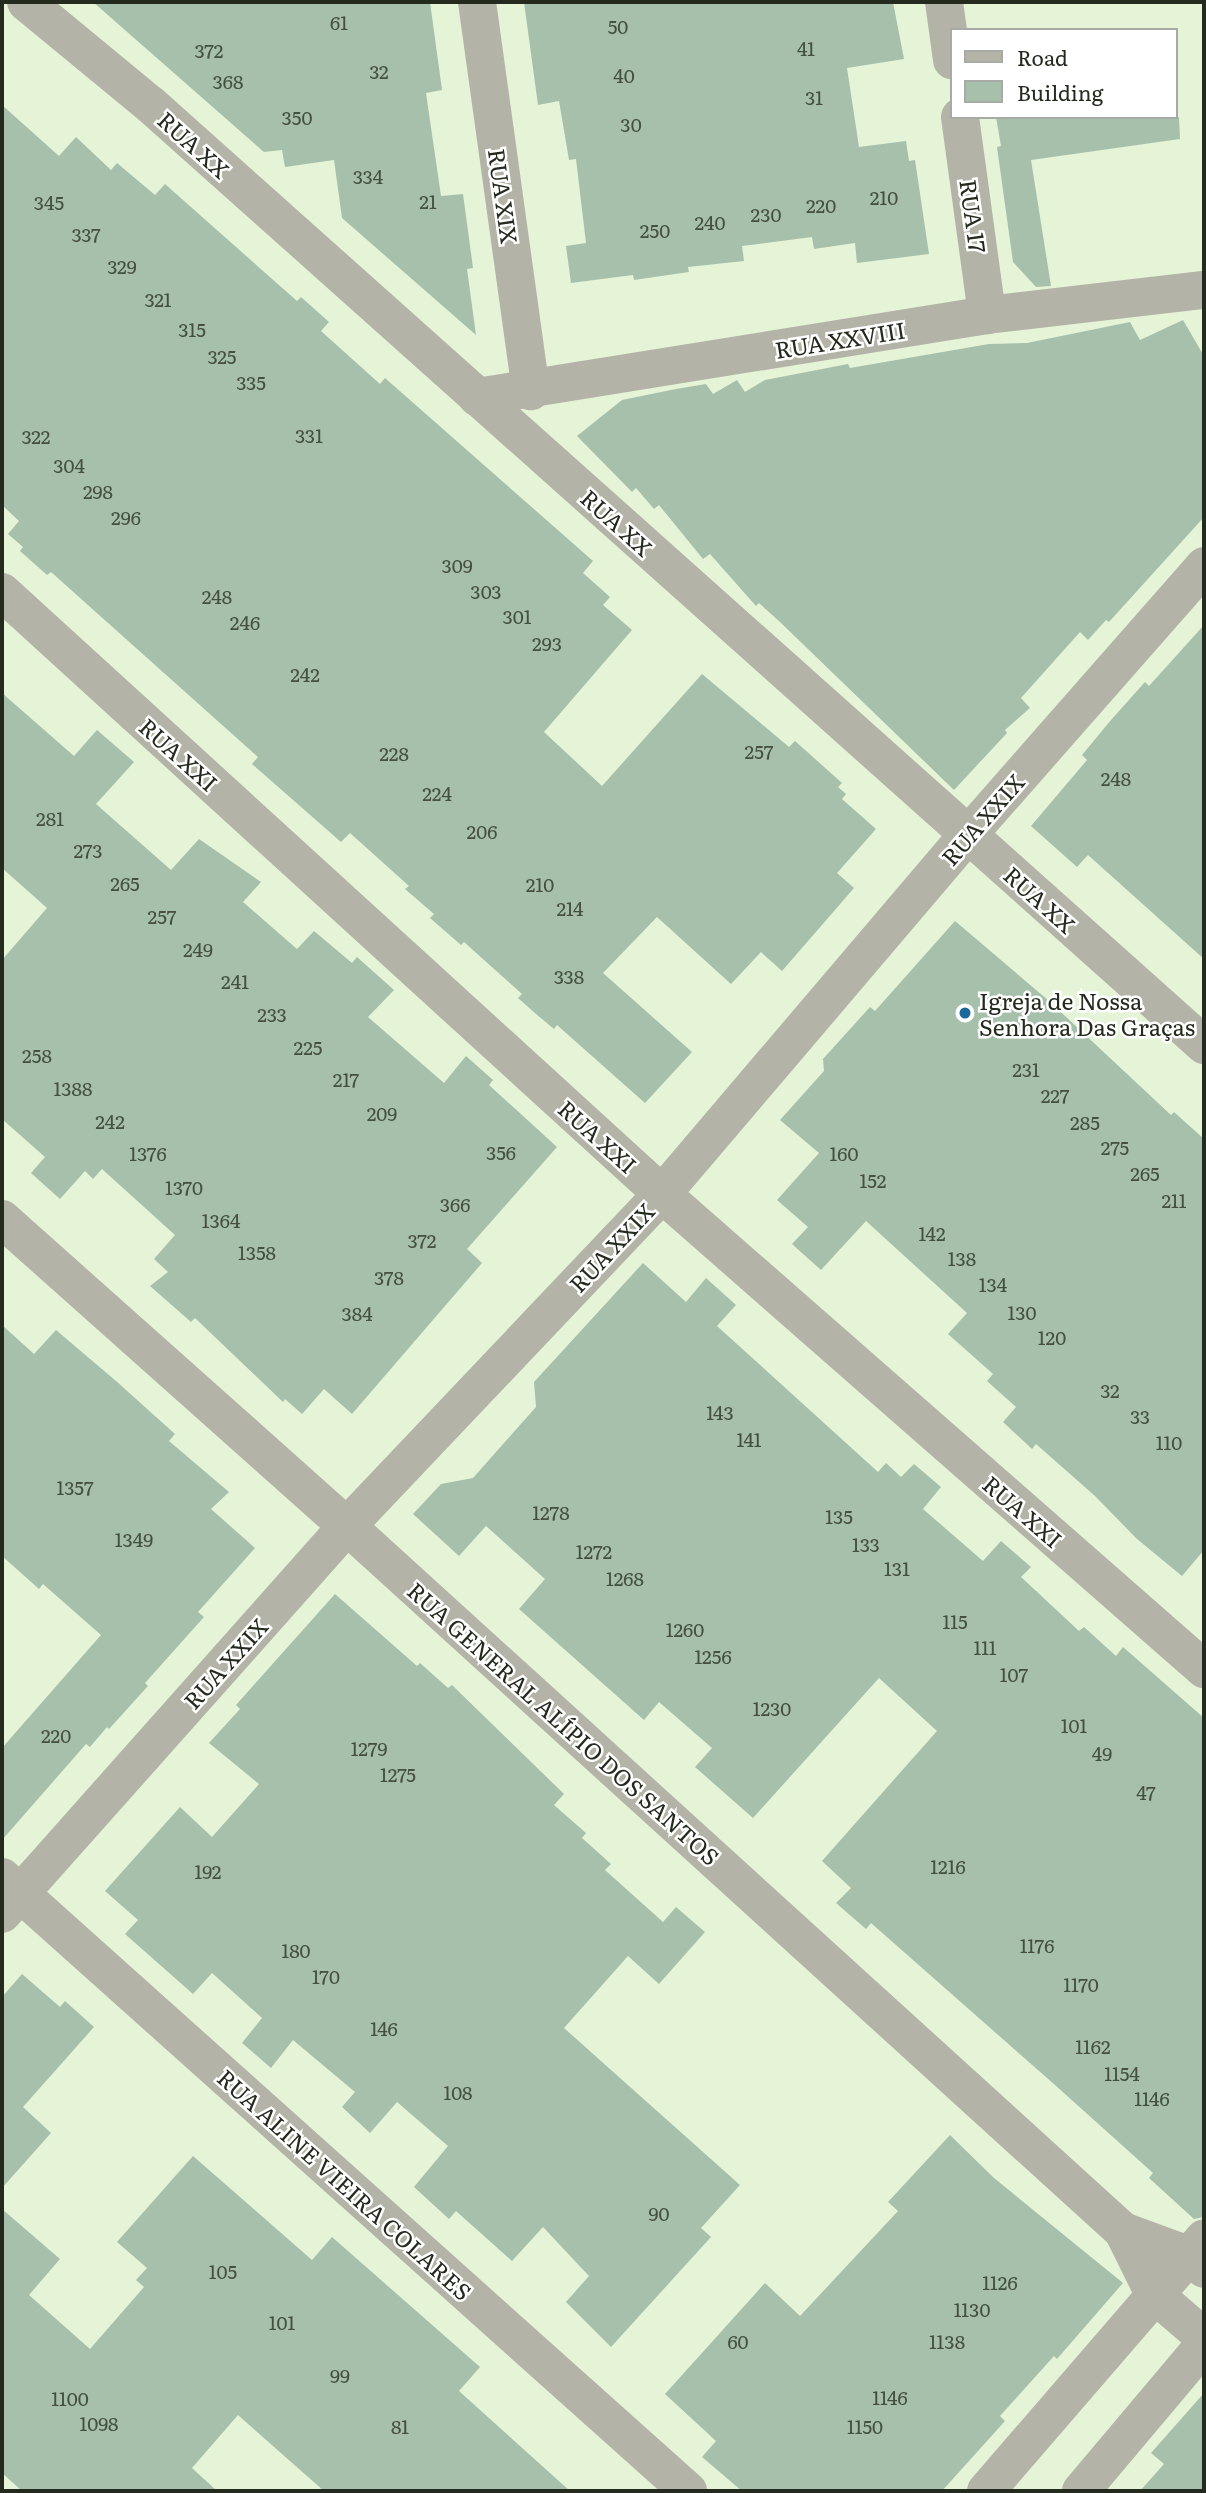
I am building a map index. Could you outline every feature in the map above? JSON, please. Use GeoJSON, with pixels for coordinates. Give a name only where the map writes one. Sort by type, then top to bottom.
{"type":"FeatureCollection","features":[{"type":"Feature","properties":{"kind":"street","name":"RUA XX"},"geometry":{"type":"LineString","coordinates":[[26,2],[151,105],[1204,1045]]}},
{"type":"Feature","properties":{"kind":"street","name":"RUA XIX"},"geometry":{"type":"LineString","coordinates":[[477,2],[531,391]]}},
{"type":"Feature","properties":{"kind":"street"},"geometry":{"type":"LineString","coordinates":[[944,2],[950,46]]}},
{"type":"Feature","properties":{"kind":"street","name":"RUA 17"},"geometry":{"type":"LineString","coordinates":[[960,119],[988,315]]}},
{"type":"Feature","properties":{"kind":"street","name":"RUA XXVIII"},"geometry":{"type":"LineString","coordinates":[[477,397],[531,391],[988,315],[1204,289]]}},
{"type":"Feature","properties":{"kind":"street","name":"RUA XXIX"},"geometry":{"type":"LineString","coordinates":[[8,1895],[347,1526],[662,1195],[968,835],[1204,566]]}},
{"type":"Feature","properties":{"kind":"street","name":"RUA XXI"},"geometry":{"type":"LineString","coordinates":[[2,592],[662,1195],[1204,1668]]}},
{"type":"Feature","properties":{"kind":"street","name":"RUA GENERAL ALÍPIO DOS SANTOS"},"geometry":{"type":"LineString","coordinates":[[2,1219],[347,1526],[1123,2231],[1154,2294],[1204,2337]]}},
{"type":"Feature","properties":{"kind":"street","name":"RUA ALINE VIEIRA COLARES"},"geometry":{"type":"LineString","coordinates":[[8,1895],[688,2491]]}},
{"type":"Feature","properties":{"kind":"street","name":"RUA GENERAL ALÍPIO DOS SANTOS"},"geometry":{"type":"LineString","coordinates":[[1123,2231],[1199,2254]]}},
{"type":"Feature","properties":{"kind":"street"},"geometry":{"type":"LineString","coordinates":[[986,2491],[1154,2294],[1199,2254]]}},
{"type":"Feature","properties":{"kind":"street"},"geometry":{"type":"LineString","coordinates":[[1081,2491],[1204,2345]]}},
{"type":"Feature","properties":{"kind":"building"},"geometry":{"type":"Polygon","coordinates":[[[93,2],[430,2],[442,90],[426,93],[441,196],[463,194],[473,268],[467,269],[476,335],[342,218],[334,160],[285,167],[282,150],[264,152],[93,2]]]}},
{"type":"Feature","properties":{"kind":"building"},"geometry":{"type":"Polygon","coordinates":[[[524,2],[893,2],[904,59],[847,68],[859,147],[906,141],[909,161],[915,160],[929,254],[857,263],[855,243],[814,249],[812,237],[742,246],[744,261],[688,267],[689,272],[634,280],[633,275],[571,283],[566,246],[586,243],[576,159],[569,160],[559,101],[538,105],[524,2]]]}},
{"type":"Feature","properties":{"kind":"building"},"geometry":{"type":"Polygon","coordinates":[[[2,105],[59,156],[76,137],[111,170],[117,163],[155,195],[165,184],[297,301],[301,297],[329,322],[321,331],[380,384],[385,378],[593,561],[583,573],[610,597],[603,605],[632,630],[544,732],[602,786],[702,674],[789,747],[795,741],[842,783],[838,787],[846,794],[842,799],[876,829],[837,873],[854,888],[782,971],[761,952],[731,984],[657,917],[603,973],[692,1052],[645,1103],[557,1025],[554,1029],[518,998],[522,994],[464,942],[461,945],[430,918],[434,914],[405,889],[409,886],[350,833],[341,842],[252,764],[258,757],[51,572],[47,575],[20,551],[23,547],[8,534],[19,521],[2,505],[2,105]]]}},
{"type":"Feature","properties":{"kind":"building"},"geometry":{"type":"Polygon","coordinates":[[[1179,117],[1180,139],[1031,160],[1051,286],[1036,287],[1013,262],[997,147],[1001,146],[996,119],[1179,117]]]}},
{"type":"Feature","properties":{"kind":"building"},"geometry":{"type":"Polygon","coordinates":[[[1183,320],[1204,356],[1204,517],[1109,622],[1106,620],[1088,640],[1080,632],[1021,698],[1030,708],[1005,730],[1007,733],[954,790],[780,622],[759,603],[756,606],[710,554],[703,559],[659,505],[654,509],[636,488],[632,492],[577,436],[622,400],[676,389],[706,384],[713,394],[737,380],[745,392],[765,380],[848,364],[850,368],[989,344],[1027,343],[1130,322],[1140,340],[1183,320]]]}},
{"type":"Feature","properties":{"kind":"building"},"geometry":{"type":"Polygon","coordinates":[[[1204,625],[1204,959],[1088,855],[1077,867],[1031,826],[1087,760],[1082,755],[1111,720],[1145,682],[1149,686],[1204,625]]]}},
{"type":"Feature","properties":{"kind":"building"},"geometry":{"type":"Polygon","coordinates":[[[2,693],[74,756],[97,730],[134,762],[96,804],[171,870],[199,839],[261,882],[243,902],[297,949],[314,931],[352,963],[357,957],[394,990],[368,1017],[444,1083],[466,1056],[493,1080],[489,1085],[557,1147],[467,1249],[482,1263],[352,1414],[324,1389],[302,1414],[285,1399],[283,1402],[195,1318],[191,1322],[150,1286],[168,1272],[154,1259],[175,1235],[102,1169],[93,1179],[85,1171],[60,1199],[31,1173],[45,1157],[2,1119],[2,960],[47,908],[2,868],[2,693]]]}},
{"type":"Feature","properties":{"kind":"building"},"geometry":{"type":"Polygon","coordinates":[[[955,921],[1049,1001],[1171,1115],[1174,1112],[1204,1139],[1204,1550],[1182,1576],[1137,1539],[1095,1496],[1036,1444],[1032,1449],[1003,1422],[1016,1407],[987,1381],[993,1374],[948,1334],[967,1313],[866,1221],[821,1270],[792,1244],[808,1227],[777,1200],[819,1153],[780,1120],[824,1071],[823,1059],[870,1007],[875,1011],[955,921]]]}},
{"type":"Feature","properties":{"kind":"building"},"geometry":{"type":"Polygon","coordinates":[[[643,1263],[686,1302],[706,1278],[736,1305],[717,1326],[878,1472],[886,1463],[901,1477],[914,1464],[941,1487],[923,1509],[983,1561],[1001,1541],[1031,1567],[1021,1577],[1079,1631],[1084,1627],[1116,1656],[1123,1647],[1204,1718],[1204,2217],[1194,2219],[1149,2178],[1153,2173],[1055,2085],[871,1923],[866,1929],[836,1903],[851,1888],[822,1861],[937,1731],[879,1678],[753,1818],[695,1767],[712,1748],[659,1702],[644,1720],[519,1609],[545,1579],[486,1526],[459,1556],[413,1514],[441,1484],[473,1478],[536,1407],[534,1382],[643,1263]]]}},
{"type":"Feature","properties":{"kind":"building"},"geometry":{"type":"Polygon","coordinates":[[[2,1325],[34,1354],[56,1330],[116,1381],[175,1434],[169,1441],[229,1492],[211,1509],[255,1548],[198,1612],[204,1617],[145,1683],[148,1686],[90,1747],[86,1744],[2,1840],[2,1748],[101,1635],[43,1584],[39,1589],[2,1556],[2,1325]]]}},
{"type":"Feature","properties":{"kind":"building"},"geometry":{"type":"Polygon","coordinates":[[[335,1594],[417,1666],[420,1663],[448,1688],[452,1685],[564,1794],[554,1805],[586,1833],[582,1838],[611,1864],[605,1870],[663,1922],[676,1907],[705,1932],[659,1984],[628,1956],[564,2028],[740,2185],[701,2228],[711,2237],[611,2347],[566,2302],[589,2276],[543,2227],[512,2261],[456,2211],[449,2219],[414,2187],[448,2146],[397,2102],[370,2133],[342,2107],[355,2092],[293,2040],[271,2068],[242,2043],[262,2018],[212,1973],[193,1994],[125,1934],[138,1920],[105,1891],[180,1807],[212,1837],[259,1784],[209,1743],[240,1709],[236,1705],[335,1594]]]}},
{"type":"Feature","properties":{"kind":"building"},"geometry":{"type":"Polygon","coordinates":[[[22,1974],[60,2007],[65,2001],[94,2027],[23,2107],[51,2133],[2,2188],[2,1997],[22,1974]]]}},
{"type":"Feature","properties":{"kind":"building"},"geometry":{"type":"Polygon","coordinates":[[[950,2135],[994,2178],[1123,2283],[1057,2359],[1054,2356],[1000,2416],[1005,2421],[942,2491],[742,2491],[702,2457],[716,2441],[665,2394],[765,2283],[800,2316],[898,2211],[888,2202],[950,2135]]]}},
{"type":"Feature","properties":{"kind":"building"},"geometry":{"type":"Polygon","coordinates":[[[193,2156],[312,2260],[332,2237],[480,2367],[459,2391],[570,2491],[324,2491],[238,2415],[192,2468],[217,2491],[22,2491],[2,2473],[2,2209],[60,2259],[29,2295],[90,2349],[144,2287],[136,2280],[147,2268],[117,2242],[193,2156]]]}},
{"type":"Feature","properties":{"kind":"building"},"geometry":{"type":"Polygon","coordinates":[[[1204,2393],[1204,2491],[1140,2491],[1164,2464],[1151,2453],[1204,2393]]]}},
{"type":"Feature","properties":{"kind":"place","name":"Igreja de Nossa Senhora Das Graças"},"geometry":{"type":"Point","coordinates":[965,1013]}}]}
